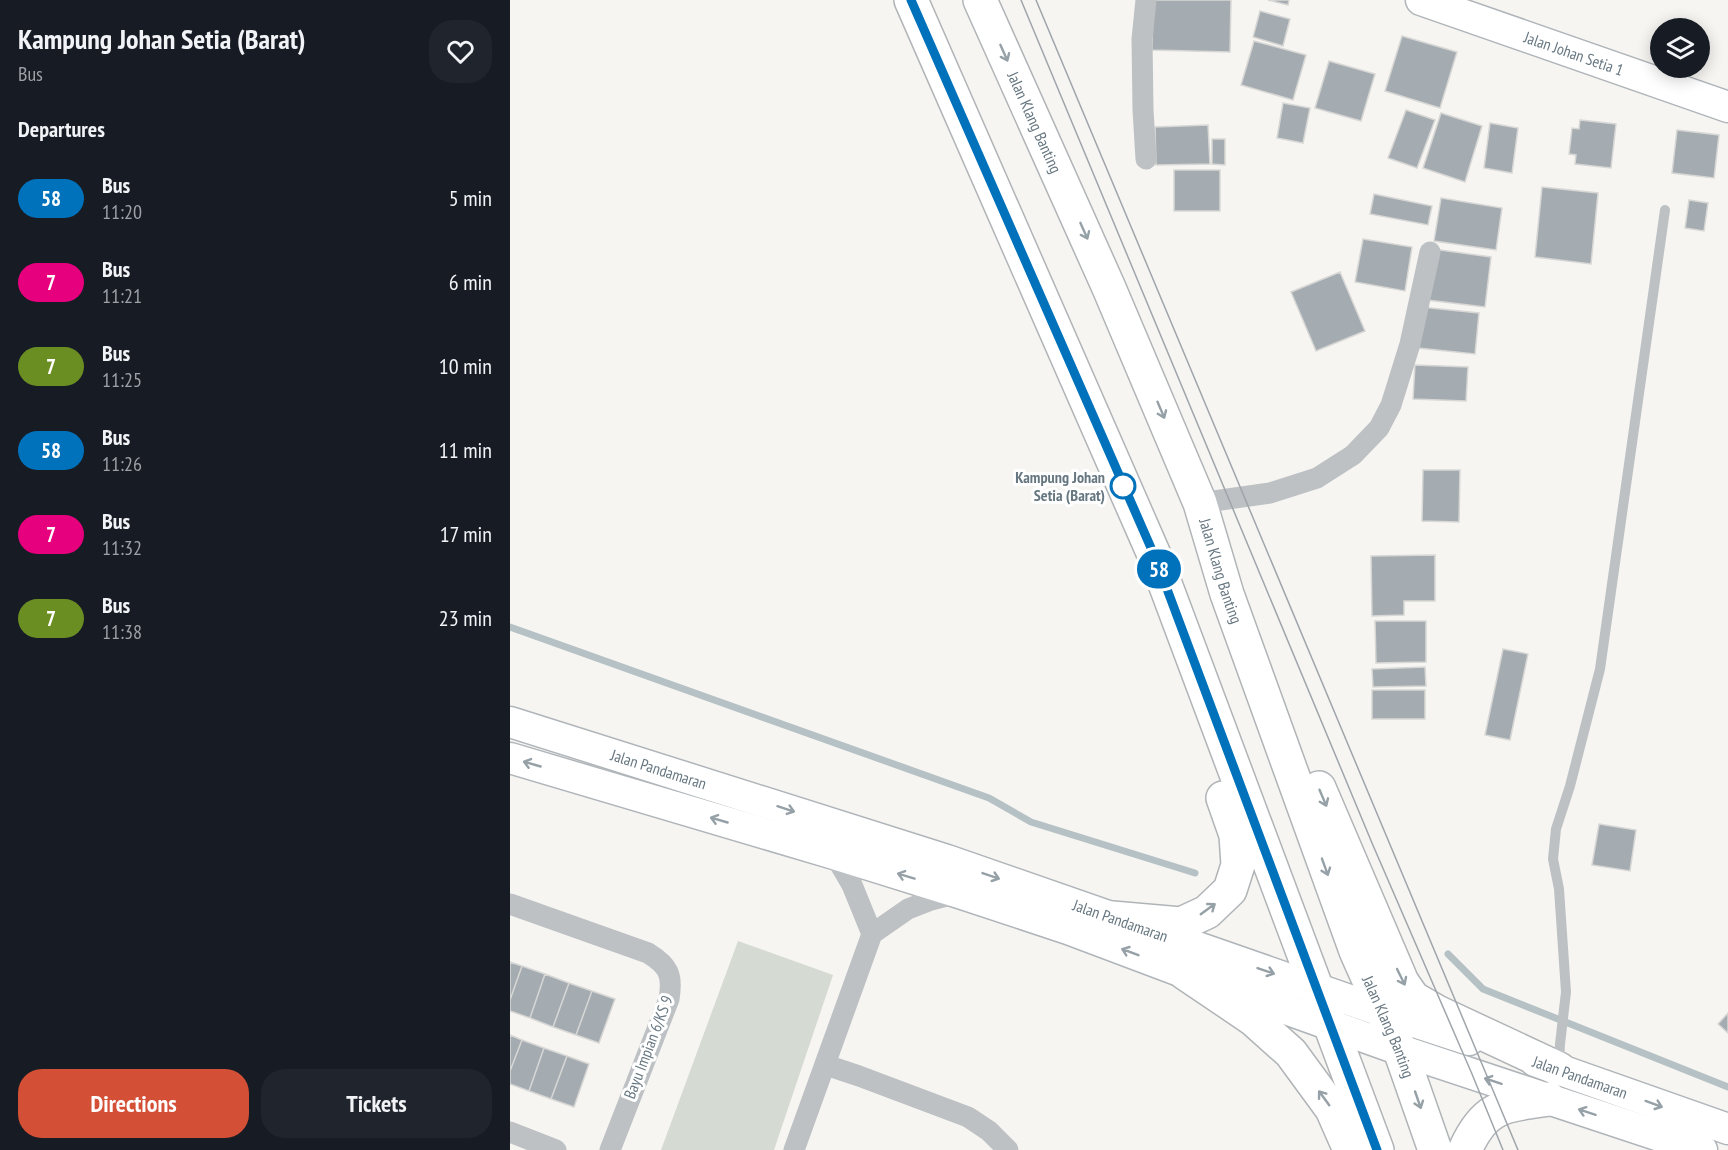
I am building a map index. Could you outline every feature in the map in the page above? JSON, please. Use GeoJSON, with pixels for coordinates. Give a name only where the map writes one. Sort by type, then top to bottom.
{"type":"FeatureCollection","features":[{"type":"Feature","properties":{"kind":"highway"},"geometry":{"type":"LineString","coordinates":[[911,0],[1155,557],[1377,1150]]}},
{"type":"Feature","properties":{"kind":"highway","name":"Jalan Klang Banting"},"geometry":{"type":"LineString","coordinates":[[980,0],[1109,288],[1200,503],[1227,594],[1356,951],[1400,1050],[1435,1150]]}},
{"type":"Feature","properties":{"kind":"highway"},"geometry":{"type":"LineString","coordinates":[[1112,918],[1181,924],[1207,912],[1230,890],[1238,865],[1236,835],[1177,673],[1155,557]]}},
{"type":"Feature","properties":{"kind":"highway"},"geometry":{"type":"LineString","coordinates":[[1227,594],[1262,650],[1402,982],[1413,998],[1556,1071],[1519,1103],[1494,1110],[1473,1131],[1465,1150]]}},
{"type":"Feature","properties":{"kind":"highway"},"geometry":{"type":"LineString","coordinates":[[1185,973],[1253,1019],[1291,1053],[1332,1109],[1350,1150]]}},
{"type":"Feature","properties":{"kind":"main road","name":"Jalan Johan Setia 1"},"geometry":{"type":"LineString","coordinates":[[1421,0],[1728,106]]}},
{"type":"Feature","properties":{"kind":"main road","name":"Jalan Pandamaran"},"geometry":{"type":"LineString","coordinates":[[510,722],[947,860],[1728,1129]]}},
{"type":"Feature","properties":{"kind":"main road","name":"Jalan Pandamaran"},"geometry":{"type":"LineString","coordinates":[[510,758],[959,893],[1068,929],[1400,1050],[1556,1071],[1702,1150]]}},
{"type":"Feature","properties":{"kind":"street"},"geometry":{"type":"LineString","coordinates":[[1146,0],[1142,39],[1146,159]]}},
{"type":"Feature","properties":{"kind":"street"},"geometry":{"type":"LineString","coordinates":[[1200,503],[1270,493],[1317,478],[1353,455],[1379,428],[1391,405],[1410,344],[1430,252]]}},
{"type":"Feature","properties":{"kind":"street"},"geometry":{"type":"LineString","coordinates":[[834,854],[863,908],[872,934]]}},
{"type":"Feature","properties":{"kind":"street"},"geometry":{"type":"LineString","coordinates":[[794,1150],[872,934],[908,909],[959,893]]}},
{"type":"Feature","properties":{"kind":"street","name":"Bayu Impian 6/KS 9"},"geometry":{"type":"LineString","coordinates":[[510,904],[648,953],[660,960],[670,974],[669,999],[610,1150]]}},
{"type":"Feature","properties":{"kind":"street"},"geometry":{"type":"LineString","coordinates":[[826,1065],[968,1117],[989,1131],[1008,1150]]}},
{"type":"Feature","properties":{"kind":"street"},"geometry":{"type":"LineString","coordinates":[[510,1132],[556,1150]]}},
{"type":"Feature","properties":{"kind":"lane"},"geometry":{"type":"LineString","coordinates":[[1556,1071],[1566,992],[1559,888],[1553,859],[1556,829],[1570,786],[1600,669],[1665,210]]}},
{"type":"Feature","properties":{"kind":"shaded area"},"geometry":{"type":"Polygon","coordinates":[[[738,941],[833,975],[774,1150],[661,1150],[738,941]]]}},
{"type":"Feature","properties":{"kind":"building"},"geometry":{"type":"Polygon","coordinates":[[[1153,0],[1231,0],[1230,52],[1152,50],[1153,0]]]}},
{"type":"Feature","properties":{"kind":"building"},"geometry":{"type":"Polygon","coordinates":[[[1268,0],[1289,0],[1288,5],[1268,0]]]}},
{"type":"Feature","properties":{"kind":"building"},"geometry":{"type":"Polygon","coordinates":[[[1260,11],[1290,19],[1283,46],[1253,37],[1260,11]]]}},
{"type":"Feature","properties":{"kind":"building"},"geometry":{"type":"Polygon","coordinates":[[[1402,36],[1457,52],[1440,108],[1385,91],[1402,36]]]}},
{"type":"Feature","properties":{"kind":"building"},"geometry":{"type":"Polygon","coordinates":[[[1254,41],[1306,55],[1293,100],[1241,85],[1254,41]]]}},
{"type":"Feature","properties":{"kind":"building"},"geometry":{"type":"Polygon","coordinates":[[[1329,61],[1375,74],[1361,121],[1315,108],[1329,61]]]}},
{"type":"Feature","properties":{"kind":"building"},"geometry":{"type":"Polygon","coordinates":[[[1283,103],[1310,108],[1303,143],[1277,138],[1283,103]]]}},
{"type":"Feature","properties":{"kind":"building"},"geometry":{"type":"Polygon","coordinates":[[[1406,110],[1435,120],[1417,168],[1388,158],[1406,110]]]}},
{"type":"Feature","properties":{"kind":"building"},"geometry":{"type":"Polygon","coordinates":[[[1441,113],[1482,126],[1465,182],[1423,168],[1441,113]]]}},
{"type":"Feature","properties":{"kind":"building"},"geometry":{"type":"Polygon","coordinates":[[[1580,120],[1616,124],[1611,168],[1575,164],[1576,155],[1569,154],[1572,128],[1579,129],[1580,120]]]}},
{"type":"Feature","properties":{"kind":"building"},"geometry":{"type":"Polygon","coordinates":[[[1490,123],[1518,128],[1512,173],[1484,168],[1490,123]]]}},
{"type":"Feature","properties":{"kind":"building"},"geometry":{"type":"Polygon","coordinates":[[[1208,125],[1210,164],[1156,165],[1155,127],[1208,125]]]}},
{"type":"Feature","properties":{"kind":"building"},"geometry":{"type":"Polygon","coordinates":[[[1677,130],[1719,135],[1714,178],[1672,173],[1677,130]]]}},
{"type":"Feature","properties":{"kind":"building"},"geometry":{"type":"Polygon","coordinates":[[[1212,139],[1225,139],[1225,165],[1212,164],[1212,139]]]}},
{"type":"Feature","properties":{"kind":"building"},"geometry":{"type":"Polygon","coordinates":[[[1174,170],[1220,170],[1220,211],[1174,211],[1174,170]]]}},
{"type":"Feature","properties":{"kind":"building"},"geometry":{"type":"Polygon","coordinates":[[[1542,187],[1598,193],[1591,264],[1535,257],[1542,187]]]}},
{"type":"Feature","properties":{"kind":"building"},"geometry":{"type":"Polygon","coordinates":[[[1374,194],[1432,206],[1428,225],[1370,214],[1374,194]]]}},
{"type":"Feature","properties":{"kind":"building"},"geometry":{"type":"Polygon","coordinates":[[[1441,198],[1502,208],[1496,250],[1434,241],[1441,198]]]}},
{"type":"Feature","properties":{"kind":"building"},"geometry":{"type":"Polygon","coordinates":[[[1689,200],[1708,203],[1704,231],[1685,228],[1689,200]]]}},
{"type":"Feature","properties":{"kind":"building"},"geometry":{"type":"Polygon","coordinates":[[[1363,239],[1412,247],[1405,291],[1355,282],[1363,239]]]}},
{"type":"Feature","properties":{"kind":"building"},"geometry":{"type":"Polygon","coordinates":[[[1433,249],[1491,257],[1485,307],[1427,300],[1433,249]]]}},
{"type":"Feature","properties":{"kind":"building"},"geometry":{"type":"Polygon","coordinates":[[[1340,272],[1365,331],[1316,351],[1291,292],[1340,272]]]}},
{"type":"Feature","properties":{"kind":"building"},"geometry":{"type":"Polygon","coordinates":[[[1421,307],[1479,313],[1475,354],[1418,348],[1421,307]]]}},
{"type":"Feature","properties":{"kind":"building"},"geometry":{"type":"Polygon","coordinates":[[[1415,365],[1468,367],[1466,401],[1413,399],[1415,365]]]}},
{"type":"Feature","properties":{"kind":"building"},"geometry":{"type":"Polygon","coordinates":[[[1423,470],[1460,470],[1459,522],[1422,521],[1423,470]]]}},
{"type":"Feature","properties":{"kind":"building"},"geometry":{"type":"Polygon","coordinates":[[[1435,555],[1435,601],[1404,601],[1404,615],[1372,616],[1371,556],[1435,555]]]}},
{"type":"Feature","properties":{"kind":"building"},"geometry":{"type":"Polygon","coordinates":[[[1375,621],[1426,621],[1426,662],[1376,663],[1375,621]]]}},
{"type":"Feature","properties":{"kind":"building"},"geometry":{"type":"Polygon","coordinates":[[[1503,649],[1528,654],[1510,740],[1485,735],[1503,649]]]}},
{"type":"Feature","properties":{"kind":"building"},"geometry":{"type":"Polygon","coordinates":[[[1425,667],[1426,686],[1373,687],[1372,669],[1425,667]]]}},
{"type":"Feature","properties":{"kind":"building"},"geometry":{"type":"Polygon","coordinates":[[[1372,690],[1425,690],[1425,719],[1372,719],[1372,690]]]}},
{"type":"Feature","properties":{"kind":"building"},"geometry":{"type":"Polygon","coordinates":[[[1599,824],[1636,830],[1630,871],[1592,865],[1599,824]]]}},
{"type":"Feature","properties":{"kind":"building"},"geometry":{"type":"Polygon","coordinates":[[[510,962],[522,966],[510,1000],[510,962]]]}},
{"type":"Feature","properties":{"kind":"building"},"geometry":{"type":"Polygon","coordinates":[[[522,966],[545,974],[530,1018],[510,1011],[510,1000],[522,966]]]}},
{"type":"Feature","properties":{"kind":"building"},"geometry":{"type":"Polygon","coordinates":[[[545,974],[569,983],[553,1027],[530,1018],[545,974]]]}},
{"type":"Feature","properties":{"kind":"building"},"geometry":{"type":"Polygon","coordinates":[[[569,983],[592,991],[576,1035],[553,1027],[569,983]]]}},
{"type":"Feature","properties":{"kind":"building"},"geometry":{"type":"Polygon","coordinates":[[[592,991],[615,999],[599,1043],[576,1035],[592,991]]]}},
{"type":"Feature","properties":{"kind":"building"},"geometry":{"type":"Polygon","coordinates":[[[1728,1013],[1728,1033],[1718,1024],[1728,1013]]]}},
{"type":"Feature","properties":{"kind":"building"},"geometry":{"type":"Polygon","coordinates":[[[510,1035],[522,1040],[510,1071],[510,1035]]]}},
{"type":"Feature","properties":{"kind":"building"},"geometry":{"type":"Polygon","coordinates":[[[522,1040],[544,1048],[529,1091],[510,1084],[510,1071],[522,1040]]]}},
{"type":"Feature","properties":{"kind":"building"},"geometry":{"type":"Polygon","coordinates":[[[544,1048],[567,1056],[551,1099],[529,1091],[544,1048]]]}},
{"type":"Feature","properties":{"kind":"building"},"geometry":{"type":"Polygon","coordinates":[[[567,1056],[589,1064],[574,1107],[551,1099],[567,1056]]]}},
{"type":"Feature","properties":{"kind":"waterway"},"geometry":{"type":"LineString","coordinates":[[510,627],[989,798],[1031,822],[1195,873]]}},
{"type":"Feature","properties":{"kind":"waterway"},"geometry":{"type":"LineString","coordinates":[[1448,954],[1483,989],[1728,1087]]}},
{"type":"Feature","properties":{"kind":"tram line"},"geometry":{"type":"LineString","coordinates":[[1021,0],[1372,843],[1503,1150]]}},
{"type":"Feature","properties":{"kind":"tram line"},"geometry":{"type":"LineString","coordinates":[[1036,0],[1518,1150]]}},
{"type":"Feature","properties":{"kind":"bus line","name":"58"},"geometry":{"type":"LineString","coordinates":[[911,0],[1155,557],[1377,1150]]}},
{"type":"Feature","properties":{"kind":"place","name":"Kampung Johan Setia (Barat)"},"geometry":{"type":"Point","coordinates":[1123,486]}}]}
